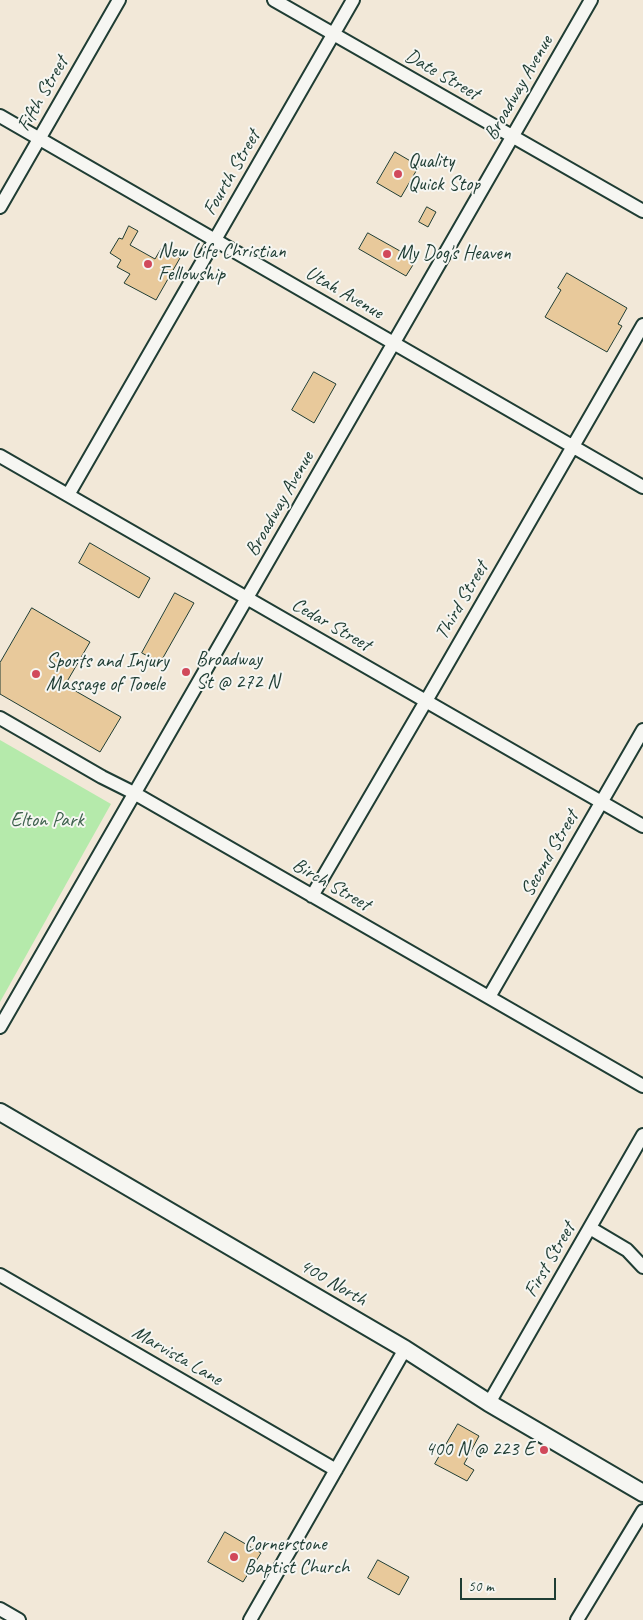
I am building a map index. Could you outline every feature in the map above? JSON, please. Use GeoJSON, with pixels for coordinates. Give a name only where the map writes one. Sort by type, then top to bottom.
{"type":"FeatureCollection","features":[{"type":"Feature","properties":{"kind":"street","name":"Fifth Street"},"geometry":{"type":"LineString","coordinates":[[0,207],[119,0]]}},
{"type":"Feature","properties":{"kind":"street","name":"Date Street"},"geometry":{"type":"LineString","coordinates":[[274,0],[643,211]]}},
{"type":"Feature","properties":{"kind":"street","name":"Fourth Street"},"geometry":{"type":"LineString","coordinates":[[68,495],[353,0]]}},
{"type":"Feature","properties":{"kind":"street","name":"Broadway Avenue"},"geometry":{"type":"LineString","coordinates":[[0,1027],[592,0]]}},
{"type":"Feature","properties":{"kind":"street","name":"Utah Avenue"},"geometry":{"type":"LineString","coordinates":[[0,116],[643,487]]}},
{"type":"Feature","properties":{"kind":"street","name":"Third Street"},"geometry":{"type":"LineString","coordinates":[[312,896],[643,324]]}},
{"type":"Feature","properties":{"kind":"street","name":"Cedar Street"},"geometry":{"type":"LineString","coordinates":[[0,456],[643,826]]}},
{"type":"Feature","properties":{"kind":"street","name":"Birch Street"},"geometry":{"type":"LineString","coordinates":[[0,718],[643,1086]]}},
{"type":"Feature","properties":{"kind":"street","name":"Second Street"},"geometry":{"type":"LineString","coordinates":[[489,997],[643,730]]}},
{"type":"Feature","properties":{"kind":"street","name":"400 North"},"geometry":{"type":"LineString","coordinates":[[0,1112],[405,1349],[489,1402],[643,1492]]}},
{"type":"Feature","properties":{"kind":"street","name":"First Street"},"geometry":{"type":"LineString","coordinates":[[489,1402],[643,1135]]}},
{"type":"Feature","properties":{"kind":"street"},"geometry":{"type":"LineString","coordinates":[[590,1228],[627,1250],[643,1267]]}},
{"type":"Feature","properties":{"kind":"street","name":"Marvista Lane"},"geometry":{"type":"LineString","coordinates":[[0,1274],[336,1470]]}},
{"type":"Feature","properties":{"kind":"street"},"geometry":{"type":"LineString","coordinates":[[250,1620],[405,1349]]}},
{"type":"Feature","properties":{"kind":"street"},"geometry":{"type":"LineString","coordinates":[[577,1620],[643,1511]]}},
{"type":"Feature","properties":{"kind":"street"},"geometry":{"type":"LineString","coordinates":[[0,1609],[19,1620]]}},
{"type":"Feature","properties":{"kind":"green space","name":"Elton Park"},"geometry":{"type":"Polygon","coordinates":[[[0,740],[111,804],[0,1002],[0,740]]]}},
{"type":"Feature","properties":{"kind":"building","name":"Quality Quick Stop"},"geometry":{"type":"Polygon","coordinates":[[[395,152],[419,166],[401,197],[377,183],[395,152]]]}},
{"type":"Feature","properties":{"kind":"building","name":"Quality Quick Stop"},"geometry":{"type":"Polygon","coordinates":[[[427,207],[436,212],[428,227],[419,222],[427,207]]]}},
{"type":"Feature","properties":{"kind":"building","name":"New Life Christian Fellowship"},"geometry":{"type":"Polygon","coordinates":[[[129,226],[138,231],[130,245],[155,259],[162,247],[180,258],[156,300],[124,283],[130,274],[117,267],[121,260],[110,253],[119,238],[122,239],[129,226]]]}},
{"type":"Feature","properties":{"kind":"building","name":"My Dog's Heaven"},"geometry":{"type":"Polygon","coordinates":[[[368,233],[416,260],[406,276],[359,249],[368,233]]]}},
{"type":"Feature","properties":{"kind":"building"},"geometry":{"type":"Polygon","coordinates":[[[567,273],[627,308],[618,324],[622,326],[607,352],[545,317],[561,290],[558,288],[567,273]]]}},
{"type":"Feature","properties":{"kind":"building"},"geometry":{"type":"Polygon","coordinates":[[[314,372],[336,384],[314,423],[292,410],[314,372]]]}},
{"type":"Feature","properties":{"kind":"building"},"geometry":{"type":"Polygon","coordinates":[[[90,543],[150,578],[139,598],[79,563],[90,543]]]}},
{"type":"Feature","properties":{"kind":"building"},"geometry":{"type":"Polygon","coordinates":[[[175,593],[194,603],[160,663],[142,653],[175,593]]]}},
{"type":"Feature","properties":{"kind":"building","name":"Sports and Injury Massage of Tooele"},"geometry":{"type":"Polygon","coordinates":[[[32,608],[90,642],[65,685],[121,717],[100,752],[0,694],[0,663],[32,608]]]}},
{"type":"Feature","properties":{"kind":"building"},"geometry":{"type":"Polygon","coordinates":[[[458,1424],[479,1436],[464,1464],[474,1470],[467,1481],[435,1464],[458,1424]]]}},
{"type":"Feature","properties":{"kind":"building","name":"Cornerstone Baptist Church"},"geometry":{"type":"Polygon","coordinates":[[[225,1532],[261,1553],[243,1582],[208,1562],[225,1532]]]}},
{"type":"Feature","properties":{"kind":"building"},"geometry":{"type":"Polygon","coordinates":[[[378,1560],[409,1577],[399,1595],[368,1578],[378,1560]]]}},
{"type":"Feature","properties":{"kind":"place","name":"Quality Quick Stop"},"geometry":{"type":"Point","coordinates":[398,174]}},
{"type":"Feature","properties":{"kind":"place","name":"My Dog's Heaven"},"geometry":{"type":"Point","coordinates":[387,254]}},
{"type":"Feature","properties":{"kind":"place","name":"New Life Christian Fellowship"},"geometry":{"type":"Point","coordinates":[148,264]}},
{"type":"Feature","properties":{"kind":"place","name":"Broadway St @ 272 N"},"geometry":{"type":"Point","coordinates":[186,672]}},
{"type":"Feature","properties":{"kind":"place","name":"Sports and Injury Massage of Tooele"},"geometry":{"type":"Point","coordinates":[36,674]}},
{"type":"Feature","properties":{"kind":"place","name":"400 N @ 223 E"},"geometry":{"type":"Point","coordinates":[544,1450]}},
{"type":"Feature","properties":{"kind":"place","name":"Cornerstone Baptist Church"},"geometry":{"type":"Point","coordinates":[234,1557]}}]}
